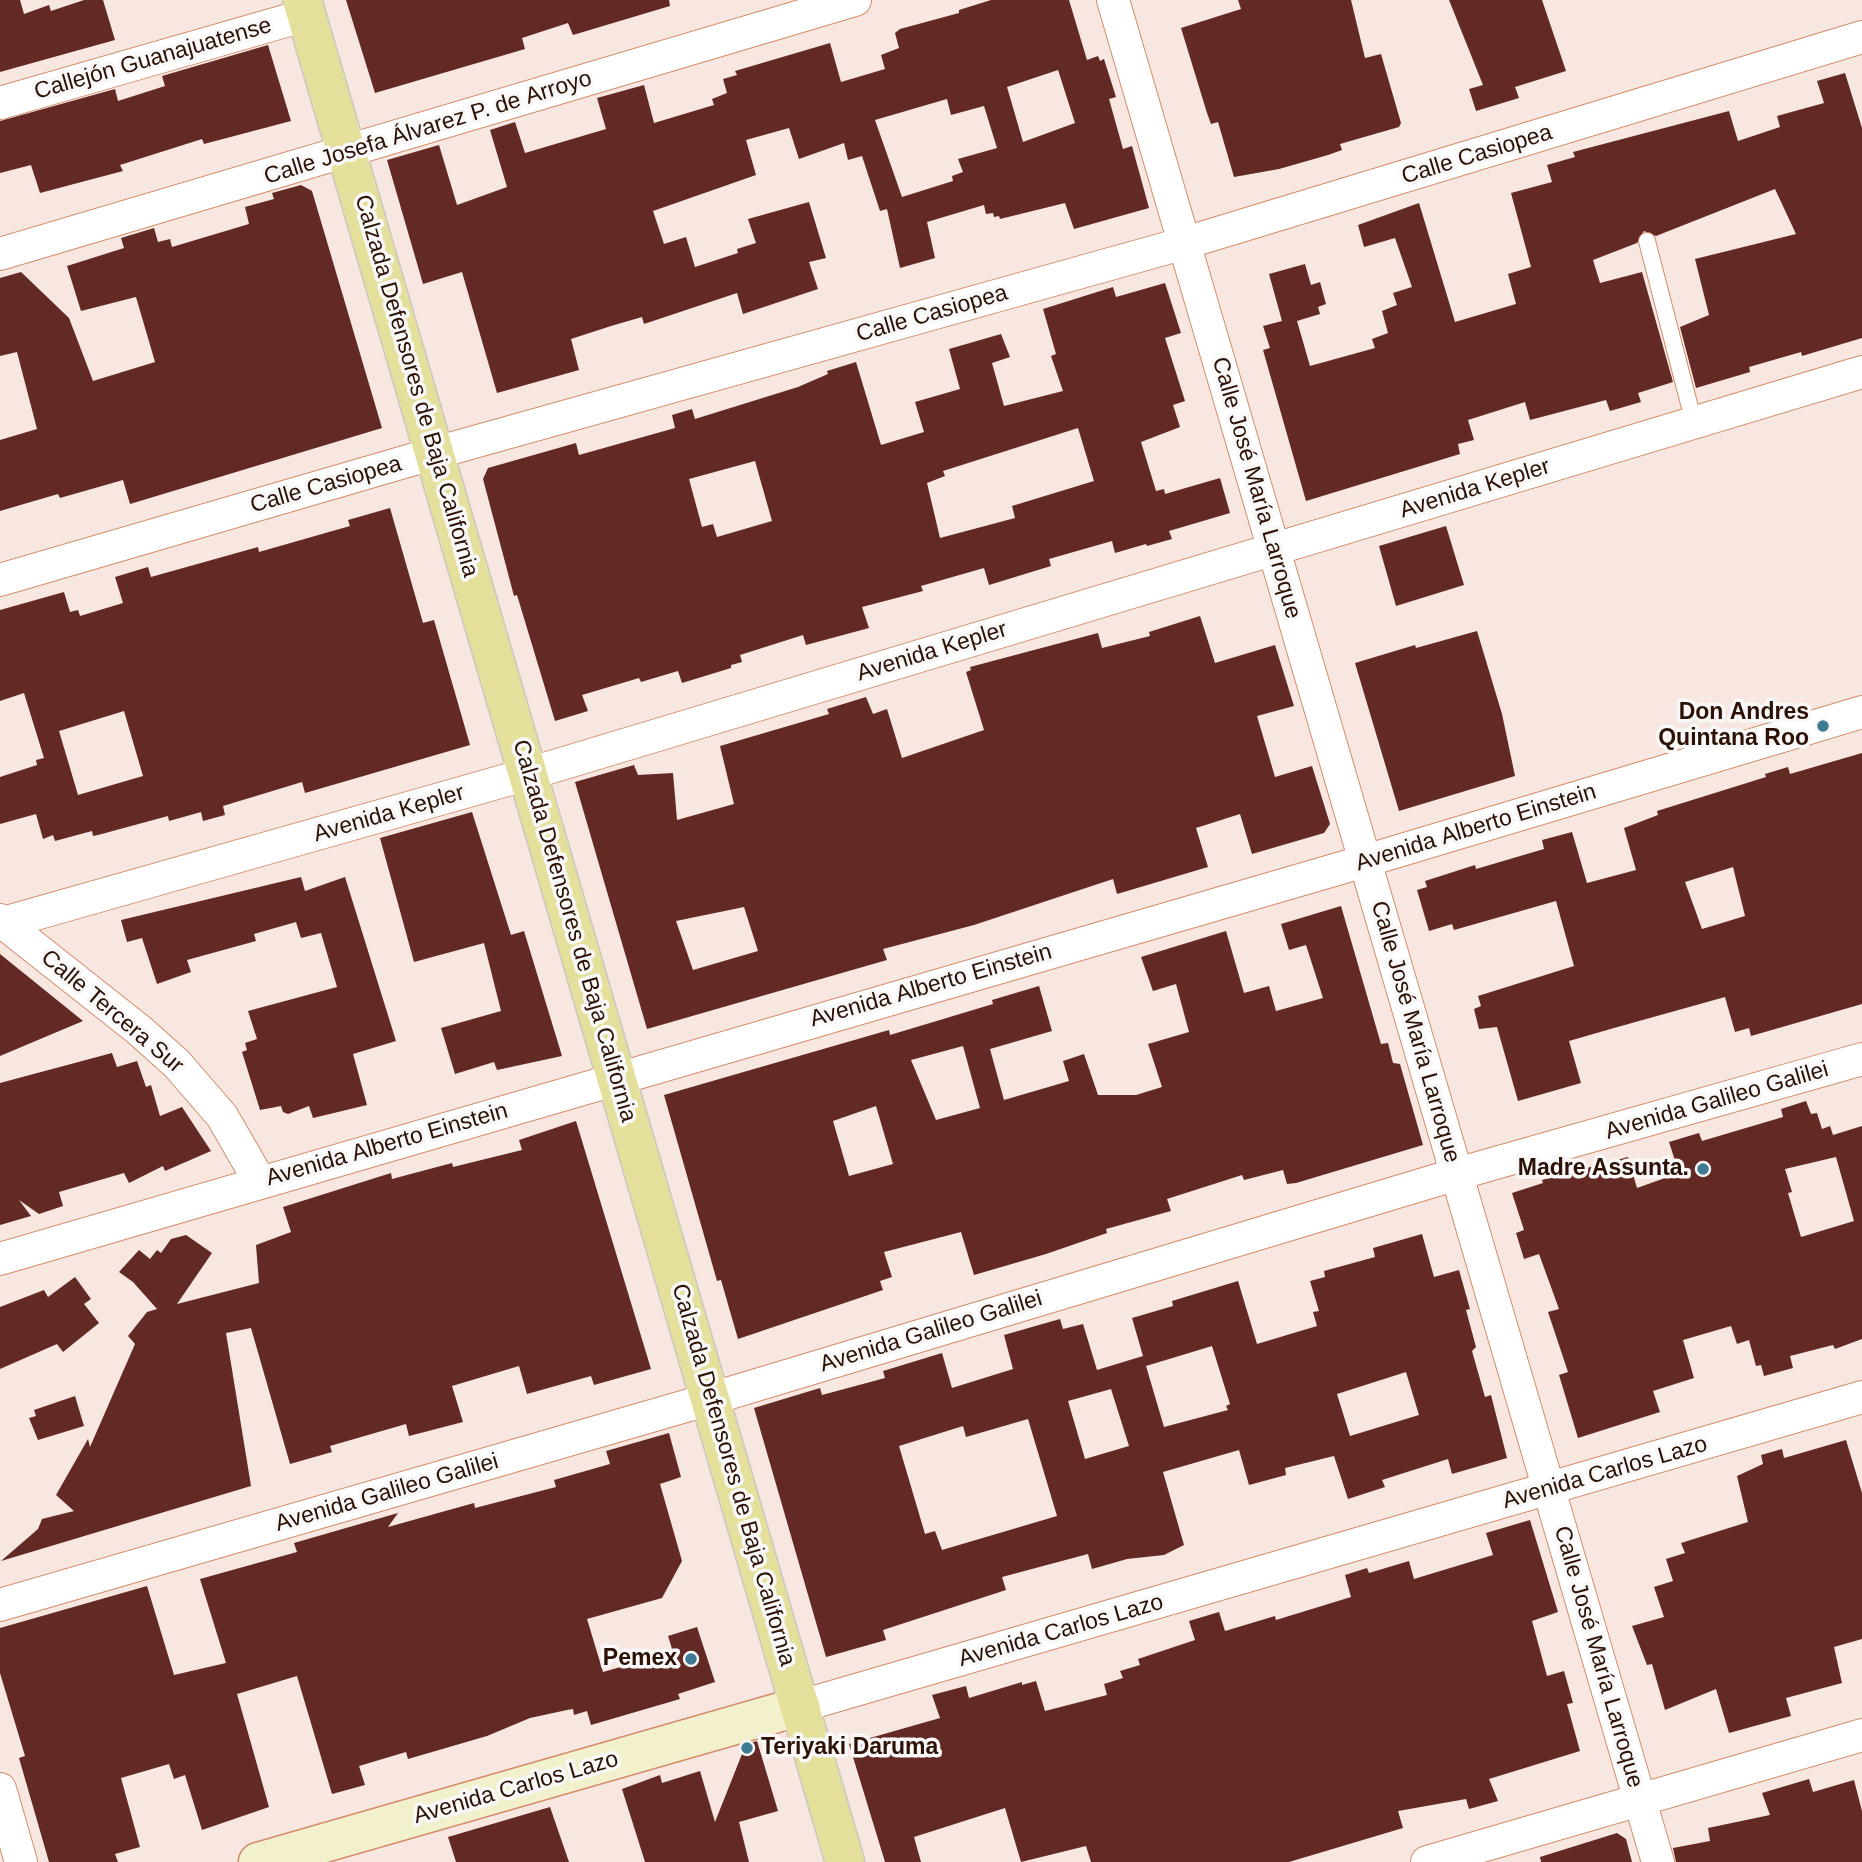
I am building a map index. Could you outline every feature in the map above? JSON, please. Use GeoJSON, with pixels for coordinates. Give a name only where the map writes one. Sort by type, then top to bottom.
{"type":"FeatureCollection","features":[{"type":"Feature","properties":{"kind":"main road","name":"Calzada Defensores de Baja California"},"geometry":{"type":"LineString","coordinates":[[304,8],[845,1862]]}},
{"type":"Feature","properties":{"kind":"main road","name":"Avenida Carlos Lazo"},"geometry":{"type":"LineString","coordinates":[[258,1862],[801,1706]]}},
{"type":"Feature","properties":{"kind":"street","name":"Calle Josefa Álvarez P. de Arroyo"},"geometry":{"type":"LineString","coordinates":[[0,254],[855,0]]}},
{"type":"Feature","properties":{"kind":"street","name":"Calle José María Larroque"},"geometry":{"type":"LineString","coordinates":[[1113,0],[1658,1862]]}},
{"type":"Feature","properties":{"kind":"street","name":"Callejón Guanajuatense"},"geometry":{"type":"LineString","coordinates":[[0,103],[304,8]]}},
{"type":"Feature","properties":{"kind":"street","name":"Calle Casiopea"},"geometry":{"type":"LineString","coordinates":[[0,580],[435,453],[1185,243],[1862,37]]}},
{"type":"Feature","properties":{"kind":"street","name":"Avenida Kepler"},"geometry":{"type":"LineString","coordinates":[[1,922],[528,774],[1862,372]]}},
{"type":"Feature","properties":{"kind":"street","name":"Avenida Alberto Einstein"},"geometry":{"type":"LineString","coordinates":[[0,1259],[1365,861],[1862,712]]}},
{"type":"Feature","properties":{"kind":"street","name":"Calle Tercera Sur"},"geometry":{"type":"LineString","coordinates":[[1,922],[139,1030],[177,1064],[222,1116],[260,1182]]}},
{"type":"Feature","properties":{"kind":"street","name":"Avenida Galileo Galilei"},"geometry":{"type":"LineString","coordinates":[[0,1605],[710,1399],[1457,1174],[1862,1059]]}},
{"type":"Feature","properties":{"kind":"street","name":"Avenida Carlos Lazo"},"geometry":{"type":"LineString","coordinates":[[801,1706],[1862,1397]]}},
{"type":"Feature","properties":{"kind":"street"},"geometry":{"type":"LineString","coordinates":[[1427,1862],[1862,1735]]}},
{"type":"Feature","properties":{"kind":"street"},"geometry":{"type":"LineString","coordinates":[[0,1789],[21,1862]]}},
{"type":"Feature","properties":{"kind":"lane"},"geometry":{"type":"LineString","coordinates":[[1647,241],[1695,423]]}},
{"type":"Feature","properties":{"kind":"building"},"geometry":{"type":"Polygon","coordinates":[[[0,0],[20,0],[24,14],[49,5],[51,11],[84,0],[103,0],[115,40],[0,72],[0,0]]]}},
{"type":"Feature","properties":{"kind":"building"},"geometry":{"type":"Polygon","coordinates":[[[346,0],[669,0],[670,6],[573,35],[568,23],[522,38],[525,49],[375,93],[346,0]]]}},
{"type":"Feature","properties":{"kind":"building"},"geometry":{"type":"Polygon","coordinates":[[[991,0],[1069,0],[1087,60],[1098,56],[1100,61],[1104,59],[1116,97],[1109,99],[1123,149],[1132,146],[1149,208],[1074,229],[1065,203],[1000,219],[999,216],[994,217],[993,213],[986,214],[984,205],[927,222],[935,258],[900,268],[887,209],[880,211],[862,156],[848,160],[844,143],[799,159],[789,128],[746,140],[756,175],[653,211],[664,244],[686,237],[695,267],[738,253],[737,249],[756,243],[748,219],[809,202],[826,258],[809,262],[818,289],[743,314],[737,293],[644,324],[642,317],[611,326],[571,339],[579,370],[497,393],[462,272],[423,284],[387,160],[439,145],[457,205],[507,187],[490,130],[515,122],[525,153],[606,129],[597,98],[644,85],[654,123],[714,105],[712,99],[727,93],[723,79],[737,75],[735,71],[830,43],[841,82],[885,69],[881,55],[899,48],[895,33],[900,29],[959,13],[959,10],[991,0]],[[1058,70],[1007,87],[1023,142],[1075,123],[1058,70]],[[947,99],[875,120],[902,197],[953,181],[952,176],[963,172],[958,159],[997,148],[984,106],[951,115],[947,99]]]}},
{"type":"Feature","properties":{"kind":"building"},"geometry":{"type":"Polygon","coordinates":[[[1238,0],[1351,0],[1365,58],[1381,54],[1401,123],[1399,127],[1340,144],[1342,150],[1328,155],[1279,169],[1234,177],[1218,122],[1211,124],[1207,113],[1181,28],[1241,9],[1238,0]]]}},
{"type":"Feature","properties":{"kind":"building"},"geometry":{"type":"Polygon","coordinates":[[[1449,0],[1542,0],[1566,71],[1515,87],[1519,98],[1476,111],[1469,89],[1483,85],[1449,0]]]}},
{"type":"Feature","properties":{"kind":"building"},"geometry":{"type":"Polygon","coordinates":[[[268,45],[291,121],[204,144],[202,139],[120,165],[123,171],[40,193],[31,165],[0,173],[0,121],[115,89],[118,101],[165,86],[162,76],[268,45]]]}},
{"type":"Feature","properties":{"kind":"building"},"geometry":{"type":"Polygon","coordinates":[[[1845,73],[1862,128],[1862,338],[1802,356],[1801,352],[1749,367],[1750,372],[1696,388],[1680,327],[1709,315],[1695,259],[1796,234],[1775,189],[1656,236],[1644,231],[1637,243],[1593,260],[1600,283],[1642,272],[1673,382],[1638,393],[1641,402],[1610,411],[1606,400],[1530,420],[1525,402],[1468,420],[1474,440],[1458,444],[1460,454],[1306,501],[1263,350],[1270,348],[1263,326],[1282,321],[1269,274],[1305,264],[1311,285],[1320,282],[1326,304],[1318,307],[1320,314],[1297,321],[1310,366],[1375,348],[1372,339],[1388,333],[1382,311],[1397,305],[1393,293],[1412,287],[1395,238],[1364,247],[1358,225],[1419,203],[1455,322],[1516,304],[1508,274],[1531,267],[1511,193],[1552,182],[1547,165],[1575,157],[1573,152],[1729,111],[1738,141],[1780,127],[1777,116],[1824,103],[1817,81],[1845,73]]]}},
{"type":"Feature","properties":{"kind":"building"},"geometry":{"type":"Polygon","coordinates":[[[301,185],[312,191],[382,428],[130,504],[123,480],[60,498],[58,494],[0,511],[0,440],[37,429],[17,352],[0,356],[0,278],[21,272],[69,318],[93,381],[155,362],[136,297],[81,311],[67,266],[124,248],[121,238],[154,228],[158,242],[170,239],[172,247],[249,224],[245,207],[274,199],[272,193],[301,185]]]}},
{"type":"Feature","properties":{"kind":"building"},"geometry":{"type":"Polygon","coordinates":[[[1165,283],[1181,333],[1165,338],[1185,401],[1173,405],[1180,427],[1141,442],[1156,491],[1164,489],[1165,494],[1220,478],[1230,513],[1169,531],[1172,539],[1115,553],[1112,541],[1049,559],[1051,566],[989,585],[984,568],[921,586],[923,591],[862,607],[869,628],[806,645],[803,635],[740,655],[742,662],[731,665],[731,668],[682,683],[678,671],[641,682],[639,678],[582,695],[588,711],[555,721],[517,595],[514,596],[483,479],[488,468],[576,443],[579,455],[675,428],[672,415],[692,409],[695,419],[798,387],[828,374],[827,371],[856,362],[881,445],[924,432],[915,402],[960,389],[949,349],[1001,334],[1010,357],[992,363],[1004,406],[1063,391],[1051,356],[1056,354],[1043,309],[1113,287],[1116,297],[1165,283]],[[1078,428],[943,471],[945,476],[927,483],[940,538],[1015,518],[1012,506],[1094,481],[1078,428]],[[755,461],[689,479],[702,527],[713,524],[717,537],[772,521],[755,461]]]}},
{"type":"Feature","properties":{"kind":"building"},"geometry":{"type":"Polygon","coordinates":[[[390,508],[423,623],[434,620],[470,745],[305,793],[302,782],[223,806],[225,815],[203,821],[201,812],[169,821],[168,816],[98,835],[93,836],[92,831],[55,841],[53,835],[43,839],[36,814],[0,824],[0,777],[37,765],[36,760],[44,758],[24,693],[0,701],[0,610],[64,592],[70,612],[78,610],[80,616],[123,603],[115,577],[148,567],[151,577],[258,547],[259,552],[350,526],[348,520],[390,508]],[[124,711],[59,731],[78,795],[143,776],[124,711]]]}},
{"type":"Feature","properties":{"kind":"building"},"geometry":{"type":"Polygon","coordinates":[[[1446,526],[1464,585],[1396,606],[1379,546],[1446,526]]]}},
{"type":"Feature","properties":{"kind":"building"},"geometry":{"type":"Polygon","coordinates":[[[1200,616],[1215,663],[1275,645],[1294,706],[1257,716],[1275,777],[1312,766],[1330,824],[1324,833],[1252,854],[1240,814],[1196,828],[1208,867],[1117,894],[1113,879],[974,925],[883,949],[887,960],[647,1029],[575,782],[634,765],[638,775],[673,773],[677,820],[734,804],[720,746],[829,714],[827,709],[866,697],[873,714],[887,709],[902,758],[984,730],[966,672],[971,670],[970,667],[1098,633],[1102,648],[1150,636],[1149,632],[1200,616]],[[744,907],[676,921],[693,970],[758,951],[744,907]]]}},
{"type":"Feature","properties":{"kind":"building"},"geometry":{"type":"Polygon","coordinates":[[[1477,631],[1502,714],[1515,776],[1399,811],[1355,663],[1415,645],[1416,648],[1477,631]]]}},
{"type":"Feature","properties":{"kind":"building"},"geometry":{"type":"Polygon","coordinates":[[[1862,753],[1862,1004],[1751,1036],[1749,1028],[1735,1032],[1725,997],[1614,1028],[1569,1041],[1581,1083],[1518,1101],[1497,1027],[1479,1029],[1474,1009],[1481,1006],[1478,996],[1574,966],[1556,901],[1454,930],[1452,924],[1429,931],[1417,890],[1427,887],[1425,881],[1475,865],[1476,869],[1544,849],[1542,840],[1572,832],[1587,883],[1636,870],[1624,828],[1658,815],[1657,811],[1766,777],[1765,774],[1788,767],[1790,774],[1862,753]],[[1733,867],[1685,882],[1702,929],[1745,916],[1733,867]]]}},
{"type":"Feature","properties":{"kind":"building"},"geometry":{"type":"Polygon","coordinates":[[[472,812],[511,935],[524,931],[562,1056],[497,1070],[494,1062],[455,1074],[441,1028],[501,1011],[484,943],[414,962],[380,838],[472,812]]]}},
{"type":"Feature","properties":{"kind":"building"},"geometry":{"type":"Polygon","coordinates":[[[301,877],[305,891],[345,877],[396,1041],[353,1054],[367,1105],[313,1118],[309,1106],[288,1114],[283,1112],[281,1106],[260,1110],[242,1052],[247,1050],[245,1043],[257,1039],[248,1011],[337,987],[321,933],[301,938],[296,922],[254,934],[256,941],[187,960],[191,972],[157,984],[142,938],[127,942],[121,920],[301,877]]]}},
{"type":"Feature","properties":{"kind":"building"},"geometry":{"type":"Polygon","coordinates":[[[1341,906],[1381,1044],[1388,1043],[1393,1063],[1400,1064],[1423,1145],[1296,1183],[1287,1184],[1283,1170],[1244,1180],[1242,1175],[1167,1199],[1171,1211],[1106,1229],[1107,1233],[974,1275],[961,1232],[884,1252],[892,1277],[880,1281],[883,1290],[738,1339],[721,1280],[717,1281],[664,1095],[889,1030],[890,1035],[993,1004],[992,1000],[1039,986],[1052,1031],[990,1049],[1004,1100],[1069,1081],[1063,1061],[1084,1054],[1098,1095],[1136,1095],[1162,1087],[1148,1044],[1189,1032],[1176,984],[1153,991],[1141,957],[1226,931],[1244,993],[1269,986],[1276,1011],[1323,998],[1306,945],[1289,950],[1281,924],[1341,906]],[[963,1046],[911,1060],[936,1120],[980,1108],[963,1046]],[[876,1106],[833,1121],[849,1176],[893,1164],[876,1106]]]}},
{"type":"Feature","properties":{"kind":"building"},"geometry":{"type":"Polygon","coordinates":[[[0,954],[83,1021],[0,1056],[0,954]]]}},
{"type":"Feature","properties":{"kind":"building"},"geometry":{"type":"Polygon","coordinates":[[[112,1053],[117,1067],[137,1061],[146,1087],[151,1085],[160,1116],[182,1107],[211,1151],[165,1171],[163,1166],[129,1183],[124,1173],[59,1192],[63,1206],[39,1214],[19,1200],[31,1216],[0,1225],[0,1083],[112,1053]]]}},
{"type":"Feature","properties":{"kind":"building"},"geometry":{"type":"Polygon","coordinates":[[[1806,1101],[1811,1114],[1817,1113],[1822,1129],[1830,1126],[1833,1135],[1862,1126],[1862,1339],[1835,1349],[1833,1345],[1790,1356],[1793,1368],[1764,1376],[1761,1365],[1756,1366],[1749,1340],[1737,1344],[1731,1326],[1683,1340],[1694,1378],[1653,1391],[1660,1412],[1578,1438],[1559,1375],[1568,1372],[1548,1312],[1559,1309],[1539,1254],[1524,1259],[1516,1233],[1524,1230],[1512,1193],[1543,1183],[1542,1180],[1628,1157],[1637,1188],[1679,1173],[1669,1142],[1699,1133],[1702,1141],[1783,1117],[1781,1109],[1806,1101]],[[1836,1157],[1785,1169],[1792,1192],[1788,1193],[1801,1237],[1854,1221],[1836,1157]]]}},
{"type":"Feature","properties":{"kind":"building"},"geometry":{"type":"Polygon","coordinates":[[[576,1121],[651,1369],[594,1385],[591,1376],[527,1394],[519,1366],[452,1386],[463,1422],[409,1436],[406,1424],[330,1446],[332,1452],[290,1464],[251,1328],[226,1333],[251,1486],[1,1561],[38,1529],[42,1519],[74,1511],[56,1495],[88,1439],[90,1447],[135,1344],[128,1336],[147,1312],[157,1309],[133,1282],[119,1272],[139,1250],[150,1259],[157,1250],[161,1253],[171,1239],[186,1235],[212,1253],[177,1304],[259,1283],[256,1245],[291,1232],[283,1207],[391,1173],[392,1179],[452,1163],[453,1167],[522,1150],[519,1140],[576,1121]]]}},
{"type":"Feature","properties":{"kind":"building"},"geometry":{"type":"Polygon","coordinates":[[[1422,1234],[1434,1277],[1459,1270],[1470,1309],[1466,1310],[1476,1347],[1472,1351],[1485,1397],[1491,1395],[1507,1458],[1452,1474],[1448,1459],[1382,1480],[1385,1487],[1348,1499],[1334,1456],[1285,1468],[1286,1475],[1249,1485],[1239,1450],[1163,1472],[1184,1545],[1164,1555],[1127,1559],[1092,1569],[1088,1554],[1002,1577],[1006,1590],[883,1630],[886,1640],[826,1657],[754,1408],[820,1388],[822,1395],[885,1378],[883,1371],[942,1353],[952,1388],[1013,1369],[1004,1335],[1060,1319],[1063,1329],[1083,1324],[1097,1370],[1143,1356],[1132,1318],[1173,1306],[1172,1301],[1238,1281],[1257,1344],[1317,1326],[1313,1312],[1319,1311],[1310,1281],[1325,1277],[1324,1271],[1375,1257],[1373,1248],[1422,1234]],[[1212,1346],[1146,1366],[1164,1427],[1228,1410],[1226,1406],[1230,1404],[1212,1346]],[[1406,1372],[1337,1394],[1350,1436],[1419,1415],[1406,1372]],[[1111,1389],[1068,1401],[1085,1459],[1129,1446],[1111,1389]],[[1028,1419],[966,1437],[963,1426],[899,1446],[925,1534],[935,1531],[942,1550],[1057,1516],[1028,1419]]]}},
{"type":"Feature","properties":{"kind":"building"},"geometry":{"type":"Polygon","coordinates":[[[75,1277],[91,1299],[84,1304],[99,1323],[63,1352],[57,1344],[0,1369],[0,1307],[44,1290],[48,1297],[75,1277]]]}},
{"type":"Feature","properties":{"kind":"building"},"geometry":{"type":"Polygon","coordinates":[[[75,1396],[84,1426],[38,1440],[29,1418],[36,1416],[34,1410],[75,1396]]]}},
{"type":"Feature","properties":{"kind":"building"},"geometry":{"type":"Polygon","coordinates":[[[669,1433],[681,1477],[660,1484],[682,1561],[662,1598],[587,1619],[603,1672],[673,1652],[668,1636],[697,1627],[715,1682],[678,1694],[680,1699],[591,1725],[587,1711],[574,1715],[573,1709],[530,1718],[487,1736],[408,1759],[406,1752],[359,1766],[365,1785],[332,1794],[297,1676],[237,1694],[269,1807],[202,1830],[185,1775],[174,1779],[169,1764],[121,1778],[140,1847],[115,1854],[118,1862],[49,1862],[19,1758],[25,1756],[0,1673],[0,1628],[147,1586],[174,1675],[226,1663],[200,1579],[297,1552],[294,1543],[398,1513],[388,1527],[474,1503],[475,1508],[556,1487],[554,1480],[610,1464],[606,1451],[669,1433]]]}},
{"type":"Feature","properties":{"kind":"building"},"geometry":{"type":"Polygon","coordinates":[[[1846,1440],[1862,1493],[1862,1639],[1834,1647],[1842,1683],[1786,1698],[1791,1716],[1729,1733],[1716,1689],[1665,1710],[1652,1664],[1647,1665],[1632,1626],[1664,1617],[1654,1587],[1673,1581],[1666,1559],[1685,1553],[1681,1543],[1748,1522],[1737,1476],[1763,1464],[1761,1455],[1782,1449],[1784,1458],[1846,1440]]]}},
{"type":"Feature","properties":{"kind":"building"},"geometry":{"type":"Polygon","coordinates":[[[1530,1520],[1558,1612],[1532,1621],[1547,1676],[1564,1671],[1573,1703],[1567,1704],[1580,1751],[1489,1779],[1498,1801],[1469,1809],[1466,1799],[1398,1811],[1403,1828],[1289,1862],[1091,1862],[1086,1846],[1021,1862],[1005,1808],[914,1837],[921,1862],[885,1862],[849,1744],[940,1718],[932,1695],[966,1686],[969,1698],[1022,1682],[1022,1685],[1036,1681],[1045,1711],[1107,1695],[1104,1684],[1123,1678],[1120,1671],[1140,1665],[1138,1659],[1195,1640],[1189,1621],[1219,1612],[1225,1631],[1275,1616],[1276,1620],[1351,1597],[1345,1575],[1367,1568],[1369,1573],[1409,1561],[1414,1579],[1493,1555],[1486,1533],[1530,1520]]]}},
{"type":"Feature","properties":{"kind":"building"},"geometry":{"type":"Polygon","coordinates":[[[757,1741],[778,1811],[739,1822],[749,1862],[645,1862],[622,1789],[660,1775],[662,1783],[700,1771],[715,1822],[746,1744],[757,1741]]]}},
{"type":"Feature","properties":{"kind":"building"},"geometry":{"type":"Polygon","coordinates":[[[1809,1779],[1813,1792],[1854,1780],[1862,1811],[1862,1862],[1676,1862],[1673,1848],[1710,1841],[1708,1828],[1770,1815],[1762,1793],[1809,1779]]]}},
{"type":"Feature","properties":{"kind":"building"},"geometry":{"type":"Polygon","coordinates":[[[550,1807],[569,1862],[456,1862],[448,1837],[550,1807]]]}},
{"type":"Feature","properties":{"kind":"building"},"geometry":{"type":"Polygon","coordinates":[[[1617,1833],[1626,1839],[1632,1862],[1541,1862],[1540,1857],[1617,1833]]]}},
{"type":"Feature","properties":{"kind":"place","name":"Don Andres Quintana Roo"},"geometry":{"type":"Point","coordinates":[1823,726]}},
{"type":"Feature","properties":{"kind":"place","name":"Madre Assunta."},"geometry":{"type":"Point","coordinates":[1703,1169]}},
{"type":"Feature","properties":{"kind":"place","name":"Pemex"},"geometry":{"type":"Point","coordinates":[691,1659]}},
{"type":"Feature","properties":{"kind":"place","name":"Teriyaki Daruma"},"geometry":{"type":"Point","coordinates":[747,1748]}}]}
